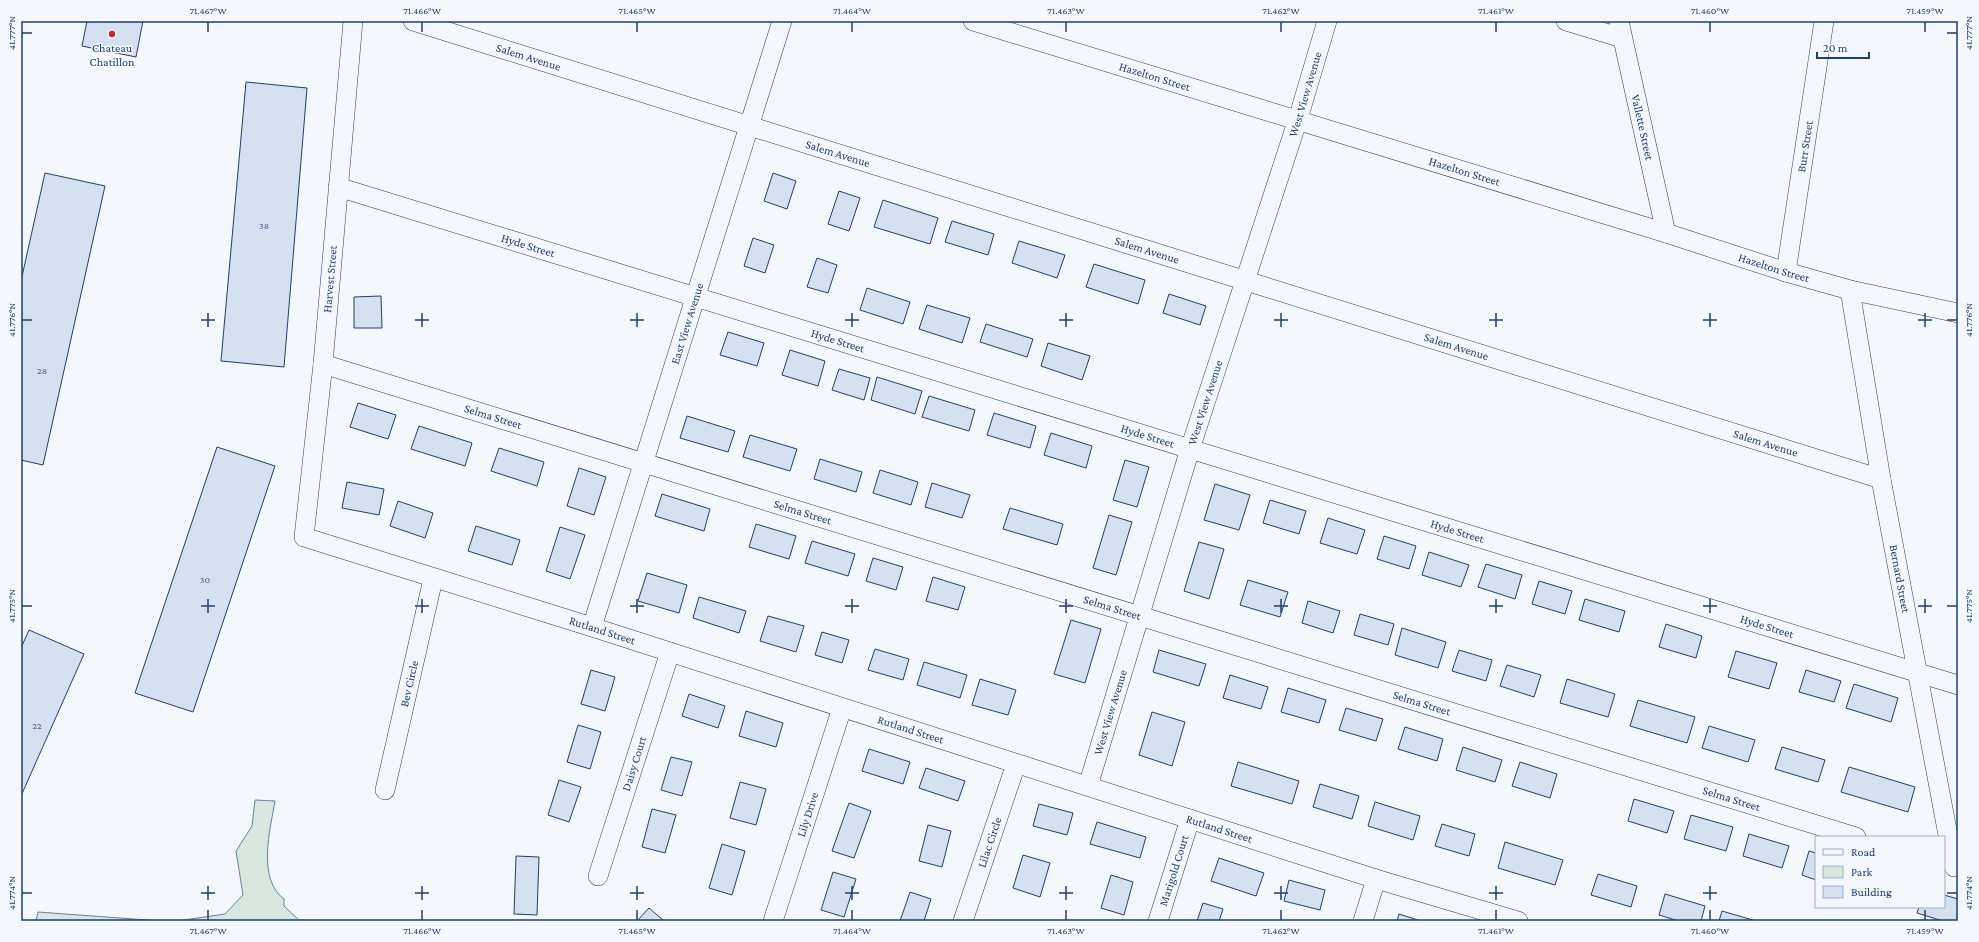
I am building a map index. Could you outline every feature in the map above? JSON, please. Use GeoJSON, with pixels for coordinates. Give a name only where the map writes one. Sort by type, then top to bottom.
{"type":"FeatureCollection","features":[{"type":"Feature","properties":{"kind":"street","name":"Harvest Street"},"geometry":{"type":"LineString","coordinates":[[304,537],[323,364],[354,21]]}},
{"type":"Feature","properties":{"kind":"street","name":"Salem Avenue"},"geometry":{"type":"LineString","coordinates":[[413,21],[1881,479]]}},
{"type":"Feature","properties":{"kind":"street","name":"East View Avenue"},"geometry":{"type":"LineString","coordinates":[[592,627],[694,296],[750,126],[782,21]]}},
{"type":"Feature","properties":{"kind":"street","name":"Hazelton Street"},"geometry":{"type":"LineString","coordinates":[[973,21],[1298,119],[1666,233],[1786,272],[1850,290],[1958,313]]}},
{"type":"Feature","properties":{"kind":"street","name":"West View Avenue"},"geometry":{"type":"LineString","coordinates":[[1088,786],[1190,449],[1298,119],[1327,21]]}},
{"type":"Feature","properties":{"kind":"street"},"geometry":{"type":"LineString","coordinates":[[1566,21],[1620,30]]}},
{"type":"Feature","properties":{"kind":"street","name":"Burr Street"},"geometry":{"type":"LineString","coordinates":[[1786,272],[1824,21]]}},
{"type":"Feature","properties":{"kind":"street","name":"Vallette Street"},"geometry":{"type":"LineString","coordinates":[[1620,30],[1666,233]]}},
{"type":"Feature","properties":{"kind":"street","name":"Hyde Street"},"geometry":{"type":"LineString","coordinates":[[338,187],[1958,685]]}},
{"type":"Feature","properties":{"kind":"street","name":"Bernard Street"},"geometry":{"type":"LineString","coordinates":[[1850,290],[1881,479],[1918,673],[1952,867]]}},
{"type":"Feature","properties":{"kind":"street","name":"Selma Street"},"geometry":{"type":"LineString","coordinates":[[323,364],[1853,836]]}},
{"type":"Feature","properties":{"kind":"street","name":"Rutland Street"},"geometry":{"type":"LineString","coordinates":[[304,537],[434,579],[592,627],[1376,879],[1518,921]]}},
{"type":"Feature","properties":{"kind":"street","name":"Bev Circle"},"geometry":{"type":"LineString","coordinates":[[385,790],[434,579]]}},
{"type":"Feature","properties":{"kind":"street","name":"Daisy Court"},"geometry":{"type":"LineString","coordinates":[[598,876],[670,652]]}},
{"type":"Feature","properties":{"kind":"street","name":"Lily Drive"},"geometry":{"type":"LineString","coordinates":[[773,921],[842,708]]}},
{"type":"Feature","properties":{"kind":"street","name":"Lilac Circle"},"geometry":{"type":"LineString","coordinates":[[963,921],[1016,764]]}},
{"type":"Feature","properties":{"kind":"street","name":"Marigold Court"},"geometry":{"type":"LineString","coordinates":[[1158,921],[1190,819]]}},
{"type":"Feature","properties":{"kind":"street"},"geometry":{"type":"LineString","coordinates":[[1363,921],[1376,879]]}},
{"type":"Feature","properties":{"kind":"green space"},"geometry":{"type":"Polygon","coordinates":[[[255,800],[275,801],[270,826],[268,853],[270,879],[276,890],[284,899],[284,906],[300,921],[177,921],[225,914],[243,895],[236,851],[252,826],[255,800]]]}},
{"type":"Feature","properties":{"kind":"green space"},"geometry":{"type":"Polygon","coordinates":[[[38,912],[161,921],[36,921],[38,912]]]}},
{"type":"Feature","properties":{"kind":"building","name":"Chateau Chatillon"},"geometry":{"type":"Polygon","coordinates":[[[87,21],[143,21],[136,57],[82,46],[87,21]]]}},
{"type":"Feature","properties":{"kind":"building"},"geometry":{"type":"Polygon","coordinates":[[[246,82],[307,88],[284,367],[221,361],[246,82]]]}},
{"type":"Feature","properties":{"kind":"building"},"geometry":{"type":"Polygon","coordinates":[[[45,173],[105,186],[43,465],[21,460],[21,281],[45,173]]]}},
{"type":"Feature","properties":{"kind":"building"},"geometry":{"type":"Polygon","coordinates":[[[773,173],[796,181],[787,209],[764,201],[773,173]]]}},
{"type":"Feature","properties":{"kind":"building"},"geometry":{"type":"Polygon","coordinates":[[[839,191],[860,198],[849,231],[828,224],[839,191]]]}},
{"type":"Feature","properties":{"kind":"building"},"geometry":{"type":"Polygon","coordinates":[[[883,200],[938,218],[930,244],[874,227],[883,200]]]}},
{"type":"Feature","properties":{"kind":"building"},"geometry":{"type":"Polygon","coordinates":[[[952,221],[994,234],[988,255],[945,242],[952,221]]]}},
{"type":"Feature","properties":{"kind":"building"},"geometry":{"type":"Polygon","coordinates":[[[753,238],[774,245],[765,273],[744,266],[753,238]]]}},
{"type":"Feature","properties":{"kind":"building"},"geometry":{"type":"Polygon","coordinates":[[[1019,241],[1065,255],[1057,278],[1012,263],[1019,241]]]}},
{"type":"Feature","properties":{"kind":"building"},"geometry":{"type":"Polygon","coordinates":[[[817,258],[837,265],[828,293],[807,287],[817,258]]]}},
{"type":"Feature","properties":{"kind":"building"},"geometry":{"type":"Polygon","coordinates":[[[1094,264],[1145,280],[1138,304],[1086,287],[1094,264]]]}},
{"type":"Feature","properties":{"kind":"building"},"geometry":{"type":"Polygon","coordinates":[[[867,288],[910,302],[903,324],[860,310],[867,288]]]}},
{"type":"Feature","properties":{"kind":"building"},"geometry":{"type":"Polygon","coordinates":[[[1169,294],[1206,306],[1200,325],[1163,313],[1169,294]]]}},
{"type":"Feature","properties":{"kind":"building"},"geometry":{"type":"Polygon","coordinates":[[[381,296],[382,328],[354,328],[354,297],[381,296]]]}},
{"type":"Feature","properties":{"kind":"building"},"geometry":{"type":"Polygon","coordinates":[[[927,305],[970,318],[962,343],[919,329],[927,305]]]}},
{"type":"Feature","properties":{"kind":"building"},"geometry":{"type":"Polygon","coordinates":[[[986,324],[1033,339],[1027,357],[980,342],[986,324]]]}},
{"type":"Feature","properties":{"kind":"building"},"geometry":{"type":"Polygon","coordinates":[[[728,332],[764,343],[757,366],[720,355],[728,332]]]}},
{"type":"Feature","properties":{"kind":"building"},"geometry":{"type":"Polygon","coordinates":[[[1048,343],[1090,356],[1082,380],[1041,366],[1048,343]]]}},
{"type":"Feature","properties":{"kind":"building"},"geometry":{"type":"Polygon","coordinates":[[[790,350],[825,361],[818,386],[782,375],[790,350]]]}},
{"type":"Feature","properties":{"kind":"building"},"geometry":{"type":"Polygon","coordinates":[[[839,369],[870,378],[864,400],[832,390],[839,369]]]}},
{"type":"Feature","properties":{"kind":"building"},"geometry":{"type":"Polygon","coordinates":[[[877,377],[922,391],[915,414],[871,400],[877,377]]]}},
{"type":"Feature","properties":{"kind":"building"},"geometry":{"type":"Polygon","coordinates":[[[929,396],[975,410],[969,431],[922,417],[929,396]]]}},
{"type":"Feature","properties":{"kind":"building"},"geometry":{"type":"Polygon","coordinates":[[[358,403],[396,415],[388,439],[350,427],[358,403]]]}},
{"type":"Feature","properties":{"kind":"building"},"geometry":{"type":"Polygon","coordinates":[[[994,413],[1036,426],[1030,448],[987,435],[994,413]]]}},
{"type":"Feature","properties":{"kind":"building"},"geometry":{"type":"Polygon","coordinates":[[[687,416],[735,431],[728,452],[680,438],[687,416]]]}},
{"type":"Feature","properties":{"kind":"building"},"geometry":{"type":"Polygon","coordinates":[[[419,426],[472,443],[465,466],[411,449],[419,426]]]}},
{"type":"Feature","properties":{"kind":"building"},"geometry":{"type":"Polygon","coordinates":[[[1051,433],[1092,446],[1086,468],[1044,455],[1051,433]]]}},
{"type":"Feature","properties":{"kind":"building"},"geometry":{"type":"Polygon","coordinates":[[[750,435],[797,449],[790,471],[743,457],[750,435]]]}},
{"type":"Feature","properties":{"kind":"building"},"geometry":{"type":"Polygon","coordinates":[[[217,447],[275,466],[193,712],[135,693],[217,447]]]}},
{"type":"Feature","properties":{"kind":"building"},"geometry":{"type":"Polygon","coordinates":[[[499,448],[544,462],[537,486],[491,471],[499,448]]]}},
{"type":"Feature","properties":{"kind":"building"},"geometry":{"type":"Polygon","coordinates":[[[820,459],[862,472],[856,492],[814,479],[820,459]]]}},
{"type":"Feature","properties":{"kind":"building"},"geometry":{"type":"Polygon","coordinates":[[[1125,460],[1149,467],[1137,507],[1113,500],[1125,460]]]}},
{"type":"Feature","properties":{"kind":"building"},"geometry":{"type":"Polygon","coordinates":[[[579,468],[606,477],[594,515],[567,506],[579,468]]]}},
{"type":"Feature","properties":{"kind":"building"},"geometry":{"type":"Polygon","coordinates":[[[880,470],[918,482],[911,505],[873,493],[880,470]]]}},
{"type":"Feature","properties":{"kind":"building"},"geometry":{"type":"Polygon","coordinates":[[[347,482],[384,489],[379,515],[342,508],[347,482]]]}},
{"type":"Feature","properties":{"kind":"building"},"geometry":{"type":"Polygon","coordinates":[[[932,483],[970,495],[962,518],[925,507],[932,483]]]}},
{"type":"Feature","properties":{"kind":"building"},"geometry":{"type":"Polygon","coordinates":[[[1215,484],[1250,495],[1239,530],[1204,520],[1215,484]]]}},
{"type":"Feature","properties":{"kind":"building"},"geometry":{"type":"Polygon","coordinates":[[[662,494],[710,509],[704,531],[655,516],[662,494]]]}},
{"type":"Feature","properties":{"kind":"building"},"geometry":{"type":"Polygon","coordinates":[[[1270,500],[1306,511],[1299,534],[1263,523],[1270,500]]]}},
{"type":"Feature","properties":{"kind":"building"},"geometry":{"type":"Polygon","coordinates":[[[398,501],[433,513],[425,538],[390,526],[398,501]]]}},
{"type":"Feature","properties":{"kind":"building"},"geometry":{"type":"Polygon","coordinates":[[[1010,508],[1063,524],[1057,545],[1003,529],[1010,508]]]}},
{"type":"Feature","properties":{"kind":"building"},"geometry":{"type":"Polygon","coordinates":[[[1109,515],[1132,522],[1116,575],[1093,568],[1109,515]]]}},
{"type":"Feature","properties":{"kind":"building"},"geometry":{"type":"Polygon","coordinates":[[[1328,518],[1365,530],[1357,554],[1320,543],[1328,518]]]}},
{"type":"Feature","properties":{"kind":"building"},"geometry":{"type":"Polygon","coordinates":[[[756,524],[796,536],[789,559],[749,547],[756,524]]]}},
{"type":"Feature","properties":{"kind":"building"},"geometry":{"type":"Polygon","coordinates":[[[476,526],[520,540],[512,565],[468,551],[476,526]]]}},
{"type":"Feature","properties":{"kind":"building"},"geometry":{"type":"Polygon","coordinates":[[[560,527],[585,535],[570,579],[546,571],[560,527]]]}},
{"type":"Feature","properties":{"kind":"building"},"geometry":{"type":"Polygon","coordinates":[[[1384,536],[1416,546],[1409,569],[1377,559],[1384,536]]]}},
{"type":"Feature","properties":{"kind":"building"},"geometry":{"type":"Polygon","coordinates":[[[812,541],[855,554],[848,576],[805,563],[812,541]]]}},
{"type":"Feature","properties":{"kind":"building"},"geometry":{"type":"Polygon","coordinates":[[[1199,542],[1224,549],[1209,599],[1184,591],[1199,542]]]}},
{"type":"Feature","properties":{"kind":"building"},"geometry":{"type":"Polygon","coordinates":[[[1429,552],[1469,565],[1461,587],[1422,575],[1429,552]]]}},
{"type":"Feature","properties":{"kind":"building"},"geometry":{"type":"Polygon","coordinates":[[[873,558],[903,567],[896,590],[866,581],[873,558]]]}},
{"type":"Feature","properties":{"kind":"building"},"geometry":{"type":"Polygon","coordinates":[[[1486,564],[1522,575],[1515,599],[1478,587],[1486,564]]]}},
{"type":"Feature","properties":{"kind":"building"},"geometry":{"type":"Polygon","coordinates":[[[647,573],[687,585],[679,613],[638,601],[647,573]]]}},
{"type":"Feature","properties":{"kind":"building"},"geometry":{"type":"Polygon","coordinates":[[[933,577],[965,587],[958,610],[926,601],[933,577]]]}},
{"type":"Feature","properties":{"kind":"building"},"geometry":{"type":"Polygon","coordinates":[[[1248,580],[1288,592],[1280,617],[1240,605],[1248,580]]]}},
{"type":"Feature","properties":{"kind":"building"},"geometry":{"type":"Polygon","coordinates":[[[1539,581],[1572,591],[1565,614],[1532,604],[1539,581]]]}},
{"type":"Feature","properties":{"kind":"building"},"geometry":{"type":"Polygon","coordinates":[[[699,597],[746,611],[739,633],[693,618],[699,597]]]}},
{"type":"Feature","properties":{"kind":"building"},"geometry":{"type":"Polygon","coordinates":[[[1585,599],[1625,611],[1619,632],[1579,620],[1585,599]]]}},
{"type":"Feature","properties":{"kind":"building"},"geometry":{"type":"Polygon","coordinates":[[[1308,601],[1340,611],[1333,633],[1302,623],[1308,601]]]}},
{"type":"Feature","properties":{"kind":"building"},"geometry":{"type":"Polygon","coordinates":[[[1360,614],[1394,624],[1388,645],[1354,635],[1360,614]]]}},
{"type":"Feature","properties":{"kind":"building"},"geometry":{"type":"Polygon","coordinates":[[[768,616],[804,626],[796,652],[760,641],[768,616]]]}},
{"type":"Feature","properties":{"kind":"building"},"geometry":{"type":"Polygon","coordinates":[[[1071,620],[1101,629],[1085,683],[1054,674],[1071,620]]]}},
{"type":"Feature","properties":{"kind":"building"},"geometry":{"type":"Polygon","coordinates":[[[1666,624],[1702,636],[1696,658],[1659,647],[1666,624]]]}},
{"type":"Feature","properties":{"kind":"building"},"geometry":{"type":"Polygon","coordinates":[[[1402,628],[1446,642],[1438,668],[1395,655],[1402,628]]]}},
{"type":"Feature","properties":{"kind":"building"},"geometry":{"type":"Polygon","coordinates":[[[29,630],[84,654],[21,796],[21,648],[29,630]]]}},
{"type":"Feature","properties":{"kind":"building"},"geometry":{"type":"Polygon","coordinates":[[[822,632],[849,640],[842,663],[815,655],[822,632]]]}},
{"type":"Feature","properties":{"kind":"building"},"geometry":{"type":"Polygon","coordinates":[[[875,649],[909,659],[903,680],[868,670],[875,649]]]}},
{"type":"Feature","properties":{"kind":"building"},"geometry":{"type":"Polygon","coordinates":[[[1159,650],[1206,664],[1199,686],[1153,672],[1159,650]]]}},
{"type":"Feature","properties":{"kind":"building"},"geometry":{"type":"Polygon","coordinates":[[[1459,650],[1492,660],[1486,681],[1452,671],[1459,650]]]}},
{"type":"Feature","properties":{"kind":"building"},"geometry":{"type":"Polygon","coordinates":[[[1736,651],[1777,663],[1769,689],[1728,677],[1736,651]]]}},
{"type":"Feature","properties":{"kind":"building"},"geometry":{"type":"Polygon","coordinates":[[[924,662],[967,675],[960,698],[917,685],[924,662]]]}},
{"type":"Feature","properties":{"kind":"building"},"geometry":{"type":"Polygon","coordinates":[[[1507,665],[1541,675],[1534,697],[1500,686],[1507,665]]]}},
{"type":"Feature","properties":{"kind":"building"},"geometry":{"type":"Polygon","coordinates":[[[591,670],[615,677],[605,711],[581,704],[591,670]]]}},
{"type":"Feature","properties":{"kind":"building"},"geometry":{"type":"Polygon","coordinates":[[[1806,670],[1841,681],[1834,702],[1799,692],[1806,670]]]}},
{"type":"Feature","properties":{"kind":"building"},"geometry":{"type":"Polygon","coordinates":[[[1230,675],[1268,687],[1261,709],[1223,698],[1230,675]]]}},
{"type":"Feature","properties":{"kind":"building"},"geometry":{"type":"Polygon","coordinates":[[[980,679],[1016,690],[1008,715],[972,705],[980,679]]]}},
{"type":"Feature","properties":{"kind":"building"},"geometry":{"type":"Polygon","coordinates":[[[1567,679],[1615,694],[1608,717],[1560,703],[1567,679]]]}},
{"type":"Feature","properties":{"kind":"building"},"geometry":{"type":"Polygon","coordinates":[[[1854,684],[1898,698],[1891,722],[1846,708],[1854,684]]]}},
{"type":"Feature","properties":{"kind":"building"},"geometry":{"type":"Polygon","coordinates":[[[1288,688],[1326,700],[1319,723],[1281,712],[1288,688]]]}},
{"type":"Feature","properties":{"kind":"building"},"geometry":{"type":"Polygon","coordinates":[[[689,694],[725,706],[718,728],[682,716],[689,694]]]}},
{"type":"Feature","properties":{"kind":"building"},"geometry":{"type":"Polygon","coordinates":[[[1638,700],[1695,717],[1687,743],[1630,726],[1638,700]]]}},
{"type":"Feature","properties":{"kind":"building"},"geometry":{"type":"Polygon","coordinates":[[[1346,708],[1383,719],[1376,741],[1339,730],[1346,708]]]}},
{"type":"Feature","properties":{"kind":"building"},"geometry":{"type":"Polygon","coordinates":[[[746,711],[783,723],[776,747],[739,736],[746,711]]]}},
{"type":"Feature","properties":{"kind":"building"},"geometry":{"type":"Polygon","coordinates":[[[1152,712],[1185,722],[1172,766],[1139,755],[1152,712]]]}},
{"type":"Feature","properties":{"kind":"building"},"geometry":{"type":"Polygon","coordinates":[[[578,725],[601,732],[590,769],[567,762],[578,725]]]}},
{"type":"Feature","properties":{"kind":"building"},"geometry":{"type":"Polygon","coordinates":[[[1709,726],[1755,740],[1748,762],[1702,748],[1709,726]]]}},
{"type":"Feature","properties":{"kind":"building"},"geometry":{"type":"Polygon","coordinates":[[[1405,727],[1443,739],[1437,761],[1398,749],[1405,727]]]}},
{"type":"Feature","properties":{"kind":"building"},"geometry":{"type":"Polygon","coordinates":[[[1463,747],[1502,760],[1495,782],[1456,770],[1463,747]]]}},
{"type":"Feature","properties":{"kind":"building"},"geometry":{"type":"Polygon","coordinates":[[[1782,747],[1825,760],[1818,782],[1775,769],[1782,747]]]}},
{"type":"Feature","properties":{"kind":"building"},"geometry":{"type":"Polygon","coordinates":[[[869,749],[910,762],[903,784],[862,771],[869,749]]]}},
{"type":"Feature","properties":{"kind":"building"},"geometry":{"type":"Polygon","coordinates":[[[671,757],[692,762],[682,796],[661,790],[671,757]]]}},
{"type":"Feature","properties":{"kind":"building"},"geometry":{"type":"Polygon","coordinates":[[[1238,762],[1299,781],[1292,804],[1231,786],[1238,762]]]}},
{"type":"Feature","properties":{"kind":"building"},"geometry":{"type":"Polygon","coordinates":[[[1520,762],[1557,774],[1550,798],[1512,786],[1520,762]]]}},
{"type":"Feature","properties":{"kind":"building"},"geometry":{"type":"Polygon","coordinates":[[[1849,767],[1915,787],[1908,812],[1841,792],[1849,767]]]}},
{"type":"Feature","properties":{"kind":"building"},"geometry":{"type":"Polygon","coordinates":[[[926,768],[965,781],[958,801],[919,788],[926,768]]]}},
{"type":"Feature","properties":{"kind":"building"},"geometry":{"type":"Polygon","coordinates":[[[559,780],[581,787],[569,822],[548,815],[559,780]]]}},
{"type":"Feature","properties":{"kind":"building"},"geometry":{"type":"Polygon","coordinates":[[[740,782],[766,789],[756,825],[730,818],[740,782]]]}},
{"type":"Feature","properties":{"kind":"building"},"geometry":{"type":"Polygon","coordinates":[[[1320,784],[1359,796],[1352,819],[1313,807],[1320,784]]]}},
{"type":"Feature","properties":{"kind":"building"},"geometry":{"type":"Polygon","coordinates":[[[1634,799],[1674,811],[1667,833],[1628,821],[1634,799]]]}},
{"type":"Feature","properties":{"kind":"building"},"geometry":{"type":"Polygon","coordinates":[[[1375,802],[1420,816],[1413,840],[1368,826],[1375,802]]]}},
{"type":"Feature","properties":{"kind":"building"},"geometry":{"type":"Polygon","coordinates":[[[849,803],[871,811],[854,858],[832,851],[849,803]]]}},
{"type":"Feature","properties":{"kind":"building"},"geometry":{"type":"Polygon","coordinates":[[[1039,804],[1073,813],[1067,835],[1033,826],[1039,804]]]}},
{"type":"Feature","properties":{"kind":"building"},"geometry":{"type":"Polygon","coordinates":[[[652,809],[676,815],[665,853],[642,847],[652,809]]]}},
{"type":"Feature","properties":{"kind":"building"},"geometry":{"type":"Polygon","coordinates":[[[1691,815],[1733,827],[1726,851],[1684,839],[1691,815]]]}},
{"type":"Feature","properties":{"kind":"building"},"geometry":{"type":"Polygon","coordinates":[[[1097,822],[1146,837],[1140,858],[1090,844],[1097,822]]]}},
{"type":"Feature","properties":{"kind":"building"},"geometry":{"type":"Polygon","coordinates":[[[1442,824],[1475,834],[1469,856],[1435,846],[1442,824]]]}},
{"type":"Feature","properties":{"kind":"building"},"geometry":{"type":"Polygon","coordinates":[[[928,825],[951,831],[942,867],[919,861],[928,825]]]}},
{"type":"Feature","properties":{"kind":"building"},"geometry":{"type":"Polygon","coordinates":[[[1749,834],[1789,846],[1782,868],[1743,856],[1749,834]]]}},
{"type":"Feature","properties":{"kind":"building"},"geometry":{"type":"Polygon","coordinates":[[[1505,842],[1563,860],[1555,885],[1498,868],[1505,842]]]}},
{"type":"Feature","properties":{"kind":"building"},"geometry":{"type":"Polygon","coordinates":[[[722,844],[745,851],[732,895],[709,888],[722,844]]]}},
{"type":"Feature","properties":{"kind":"building"},"geometry":{"type":"Polygon","coordinates":[[[1809,851],[1815,853],[1815,880],[1802,875],[1809,851]]]}},
{"type":"Feature","properties":{"kind":"building"},"geometry":{"type":"Polygon","coordinates":[[[1023,855],[1050,863],[1040,897],[1013,888],[1023,855]]]}},
{"type":"Feature","properties":{"kind":"building"},"geometry":{"type":"Polygon","coordinates":[[[516,856],[539,857],[537,915],[514,914],[516,856]]]}},
{"type":"Feature","properties":{"kind":"building"},"geometry":{"type":"Polygon","coordinates":[[[1219,858],[1264,873],[1256,896],[1211,881],[1219,858]]]}},
{"type":"Feature","properties":{"kind":"building"},"geometry":{"type":"Polygon","coordinates":[[[833,872],[856,879],[844,917],[821,910],[833,872]]]}},
{"type":"Feature","properties":{"kind":"building"},"geometry":{"type":"Polygon","coordinates":[[[1598,874],[1637,886],[1631,907],[1591,895],[1598,874]]]}},
{"type":"Feature","properties":{"kind":"building"},"geometry":{"type":"Polygon","coordinates":[[[1111,875],[1133,882],[1124,915],[1101,908],[1111,875]]]}},
{"type":"Feature","properties":{"kind":"building"},"geometry":{"type":"Polygon","coordinates":[[[1289,880],[1325,890],[1320,910],[1284,901],[1289,880]]]}},
{"type":"Feature","properties":{"kind":"building"},"geometry":{"type":"Polygon","coordinates":[[[910,892],[931,899],[924,921],[900,921],[910,892]]]}},
{"type":"Feature","properties":{"kind":"building"},"geometry":{"type":"Polygon","coordinates":[[[1665,894],[1705,906],[1701,921],[1679,921],[1659,915],[1665,894]]]}},
{"type":"Feature","properties":{"kind":"building"},"geometry":{"type":"Polygon","coordinates":[[[1945,895],[1958,899],[1957,921],[1943,921],[1917,913],[1919,908],[1945,908],[1945,895]]]}},
{"type":"Feature","properties":{"kind":"building"},"geometry":{"type":"Polygon","coordinates":[[[1203,903],[1223,909],[1219,921],[1197,921],[1203,903]]]}},
{"type":"Feature","properties":{"kind":"building"},"geometry":{"type":"Polygon","coordinates":[[[649,908],[664,921],[637,921],[649,908]]]}},
{"type":"Feature","properties":{"kind":"building"},"geometry":{"type":"Polygon","coordinates":[[[1722,911],[1756,921],[1719,921],[1722,911]]]}},
{"type":"Feature","properties":{"kind":"building"},"geometry":{"type":"Polygon","coordinates":[[[1399,914],[1421,921],[1397,921],[1399,914]]]}},
{"type":"Feature","properties":{"kind":"place","name":"Chateau Chatillon"},"geometry":{"type":"Point","coordinates":[112,34]}}]}
